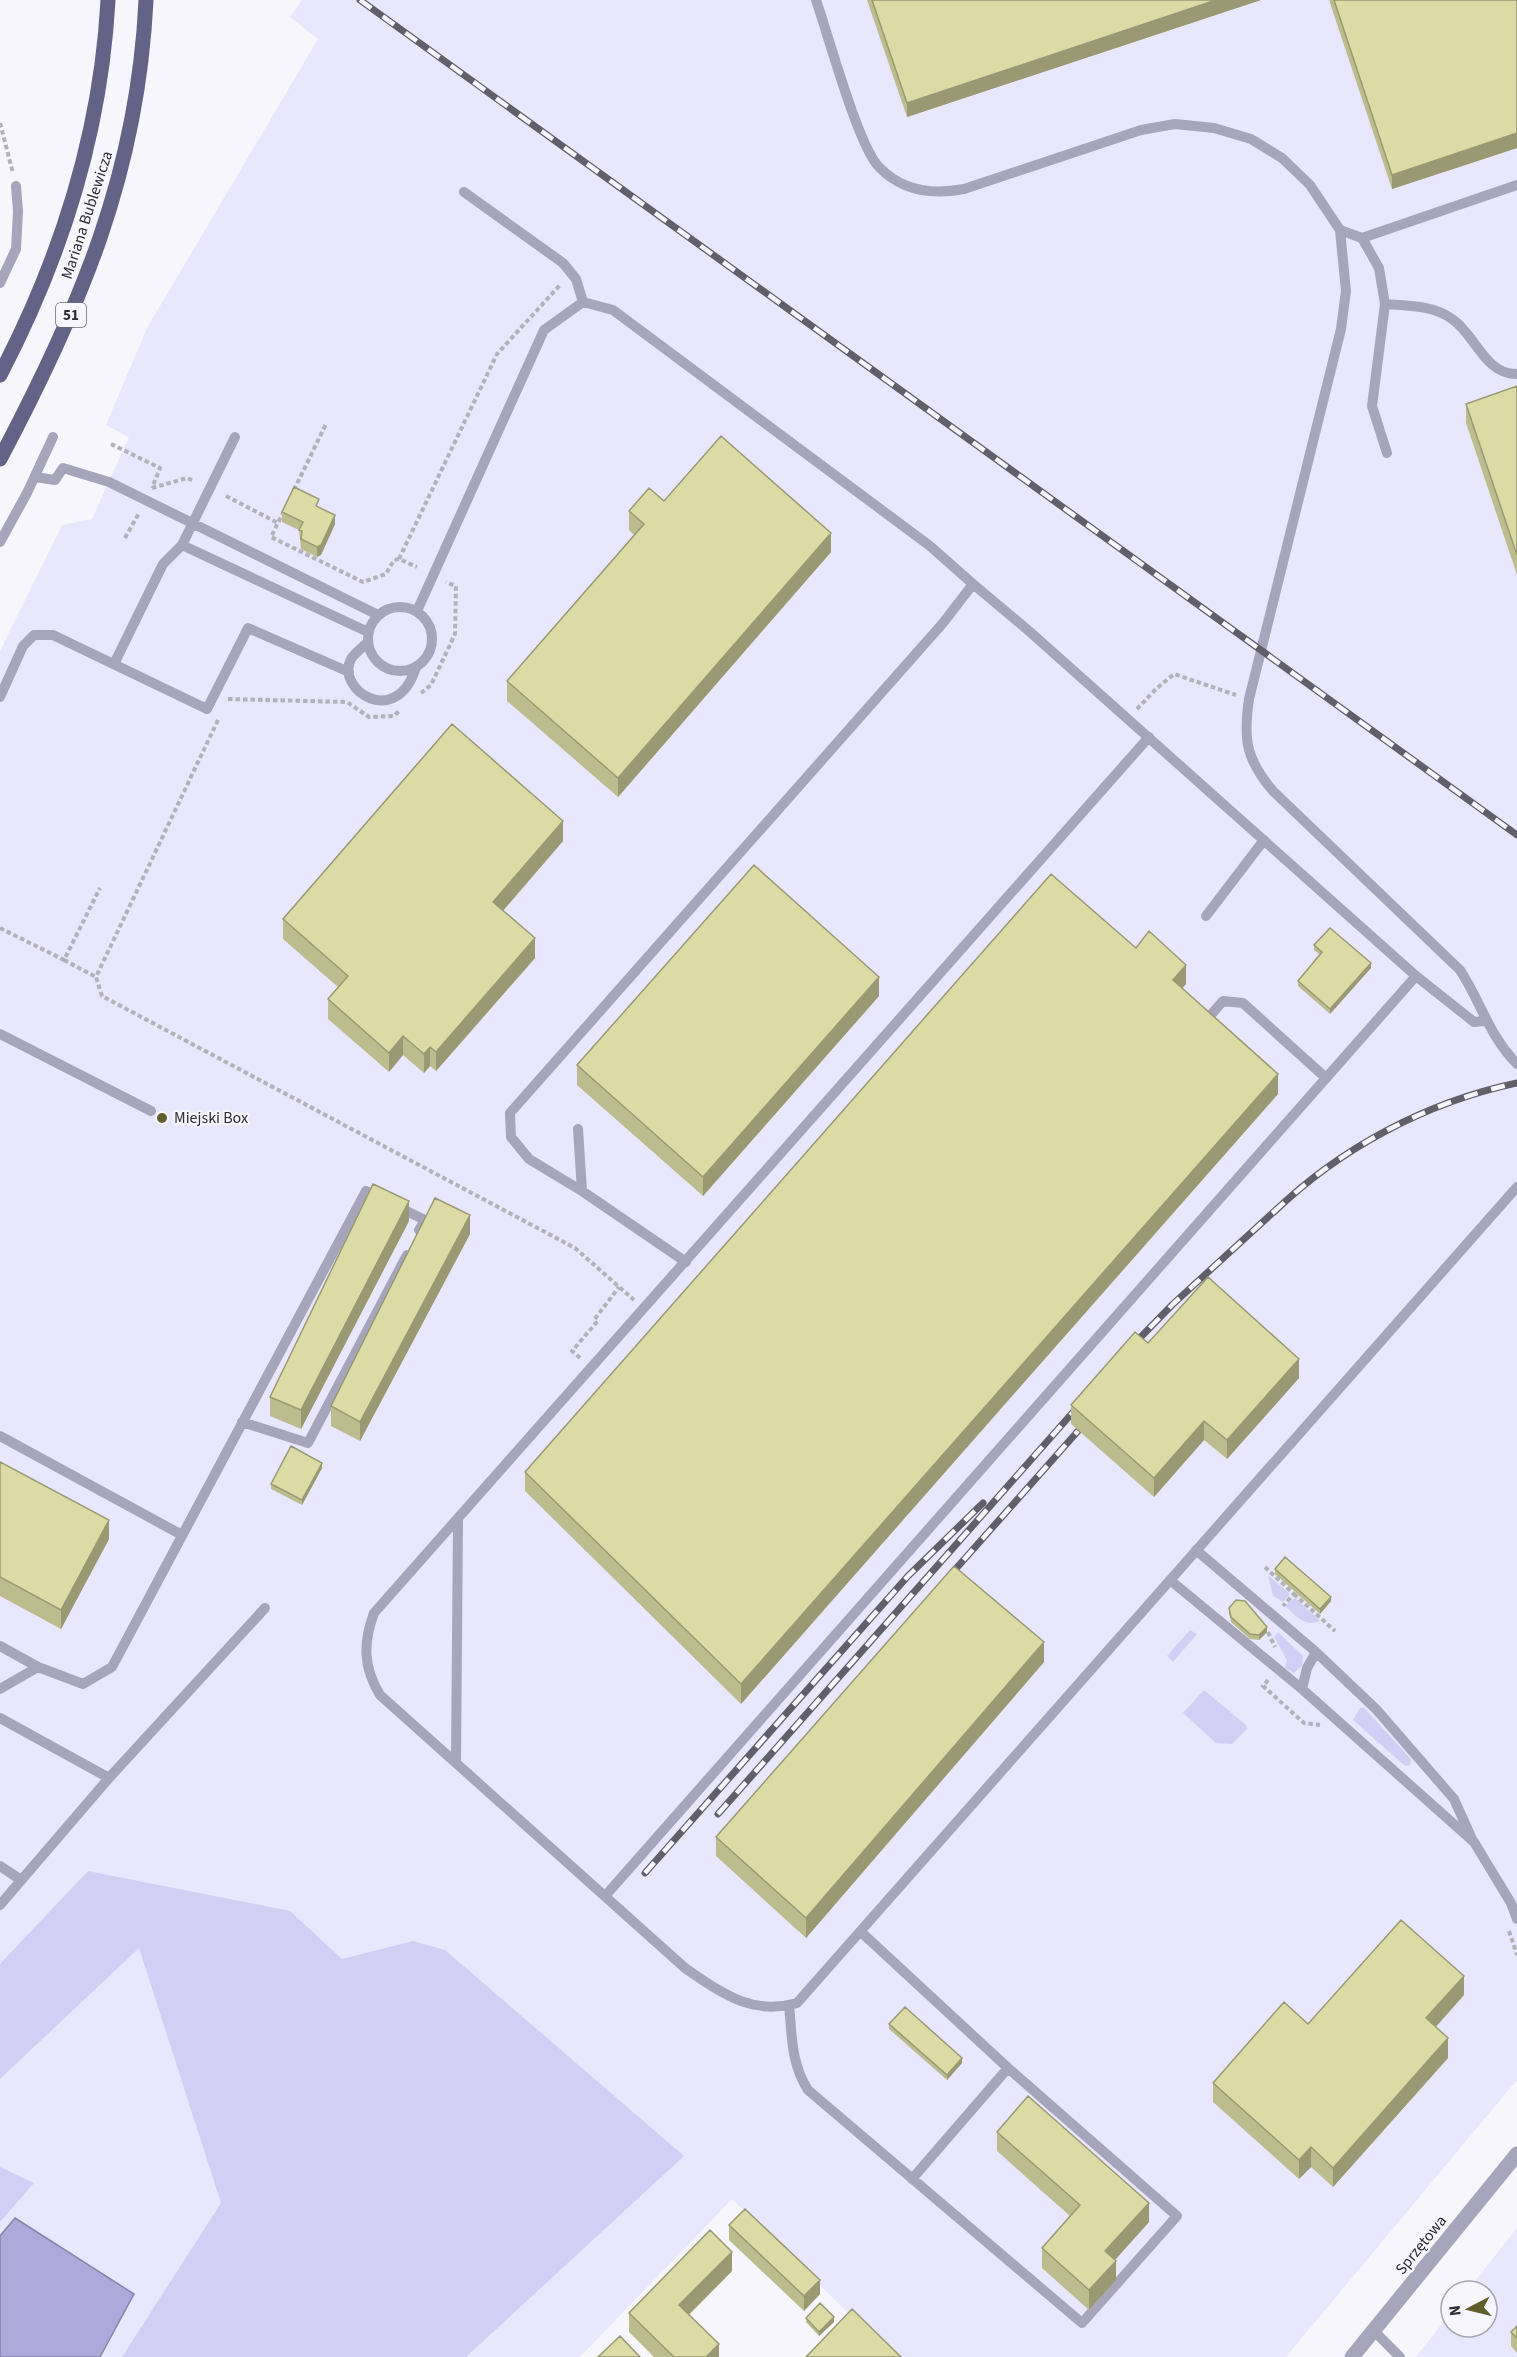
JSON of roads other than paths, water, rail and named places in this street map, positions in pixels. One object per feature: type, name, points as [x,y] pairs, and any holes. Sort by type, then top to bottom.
[{"type":"main road","name":"Mariana Bublewicza","points":[[0,375],[46,277],[80,177],[98,93],[108,0]]},
{"type":"main road","name":"Mariana Bublewicza","points":[[0,459],[67,325],[103,232],[131,131],[141,65],[146,0]]},
{"type":"street","name":"Sprzętowa","points":[[1352,2357],[1517,2154]]},
{"type":"lane","points":[[816,0],[864,140],[878,167],[898,181],[919,191],[941,193],[964,189],[1141,130],[1175,124],[1214,128],[1251,139],[1282,158],[1310,185],[1340,231],[1346,291],[1341,329],[1249,699],[1245,726],[1248,752],[1258,773],[1273,791],[1460,970],[1476,995],[1485,1021],[1497,1042],[1517,1064]]},
{"type":"lane","points":[[1340,231],[1362,238],[1517,185]]},
{"type":"lane","points":[[0,283],[16,249],[18,211],[16,186]]},
{"type":"lane","points":[[464,192],[563,263],[576,279],[583,302]]},
{"type":"lane","points":[[1362,238],[1379,268],[1385,304],[1372,406],[1387,453]]},
{"type":"lane","points":[[583,302],[613,310],[930,546],[1149,737],[1416,976],[1474,1022],[1485,1021]]},
{"type":"lane","points":[[417,611],[544,330],[583,302]]},
{"type":"lane","points":[[1385,304],[1432,308],[1454,320],[1488,361],[1510,374],[1517,374]]},
{"type":"lane","points":[[0,542],[35,477],[52,437]]},
{"type":"lane","points":[[114,664],[163,564],[182,545],[235,437]]},
{"type":"lane","points":[[35,477],[55,480],[63,468],[91,475],[194,522],[378,615]]},
{"type":"lane","points":[[182,545],[368,637]]},
{"type":"lane","points":[[686,1263],[582,1191],[529,1159],[511,1137],[510,1113],[935,632],[973,584]]},
{"type":"lane","points":[[397,607],[417,611],[425,619],[432,639],[430,650],[416,667],[408,688],[389,700],[367,698],[358,691],[350,672],[350,661],[368,637],[378,615],[397,607]]},
{"type":"lane","points":[[0,697],[23,646],[34,635],[53,635],[207,709],[248,628],[350,672]]},
{"type":"lane","points":[[368,637],[370,652],[384,667],[406,671],[416,667]]},
{"type":"lane","points":[[1149,737],[374,1613],[367,1633],[365,1653],[369,1677],[381,1695],[685,1968],[724,1994],[755,2006],[776,2009],[797,2003],[1517,1187]]},
{"type":"lane","points":[[1206,916],[1264,840]]},
{"type":"lane","points":[[606,1895],[1416,976]]},
{"type":"lane","points":[[1202,1025],[1223,1001],[1242,1003],[1326,1077]]},
{"type":"lane","points":[[0,1035],[151,1111]]},
{"type":"lane","points":[[578,1129],[582,1191]]},
{"type":"lane","points":[[0,1646],[38,1667],[83,1684],[112,1667],[242,1422],[366,1191],[425,1220],[309,1443],[242,1422]]},
{"type":"lane","points":[[0,1436],[182,1535]]},
{"type":"lane","points":[[456,1763],[458,1519]]},
{"type":"lane","points":[[1196,1550],[1316,1652],[1376,1709],[1454,1799],[1474,1842],[1511,1903],[1517,1919]]},
{"type":"lane","points":[[1170,1580],[1302,1689],[1474,1842]]},
{"type":"lane","points":[[0,1905],[109,1778],[265,1608]]},
{"type":"lane","points":[[1302,1689],[1307,1668],[1316,1652]]},
{"type":"lane","points":[[0,1689],[38,1667]]},
{"type":"lane","points":[[0,1718],[109,1778]]},
{"type":"lane","points":[[0,1866],[21,1880]]},
{"type":"lane","points":[[789,2005],[795,2062],[799,2076],[808,2090],[1082,2323],[1176,2216],[1008,2068],[861,1932]]},
{"type":"lane","points":[[912,2179],[1008,2068]]},
{"type":"lane","points":[[1374,2331],[1400,2357]]},
{"type":"railway","points":[[360,0],[1517,835]]},
{"type":"railway","points":[[1274,1212],[1327,1168],[1386,1131],[1450,1102],[1517,1083]]},
{"type":"railway","points":[[1130,1348],[1173,1304],[1278,1208]]},
{"type":"railway","points":[[718,1814],[1082,1402]]},
{"type":"railway","points":[[945,1581],[1078,1431]]},
{"type":"railway","points":[[645,1873],[908,1576],[983,1503]]},
{"type":"place","name":"Miejski Box","points":[[162,1118]]}]
